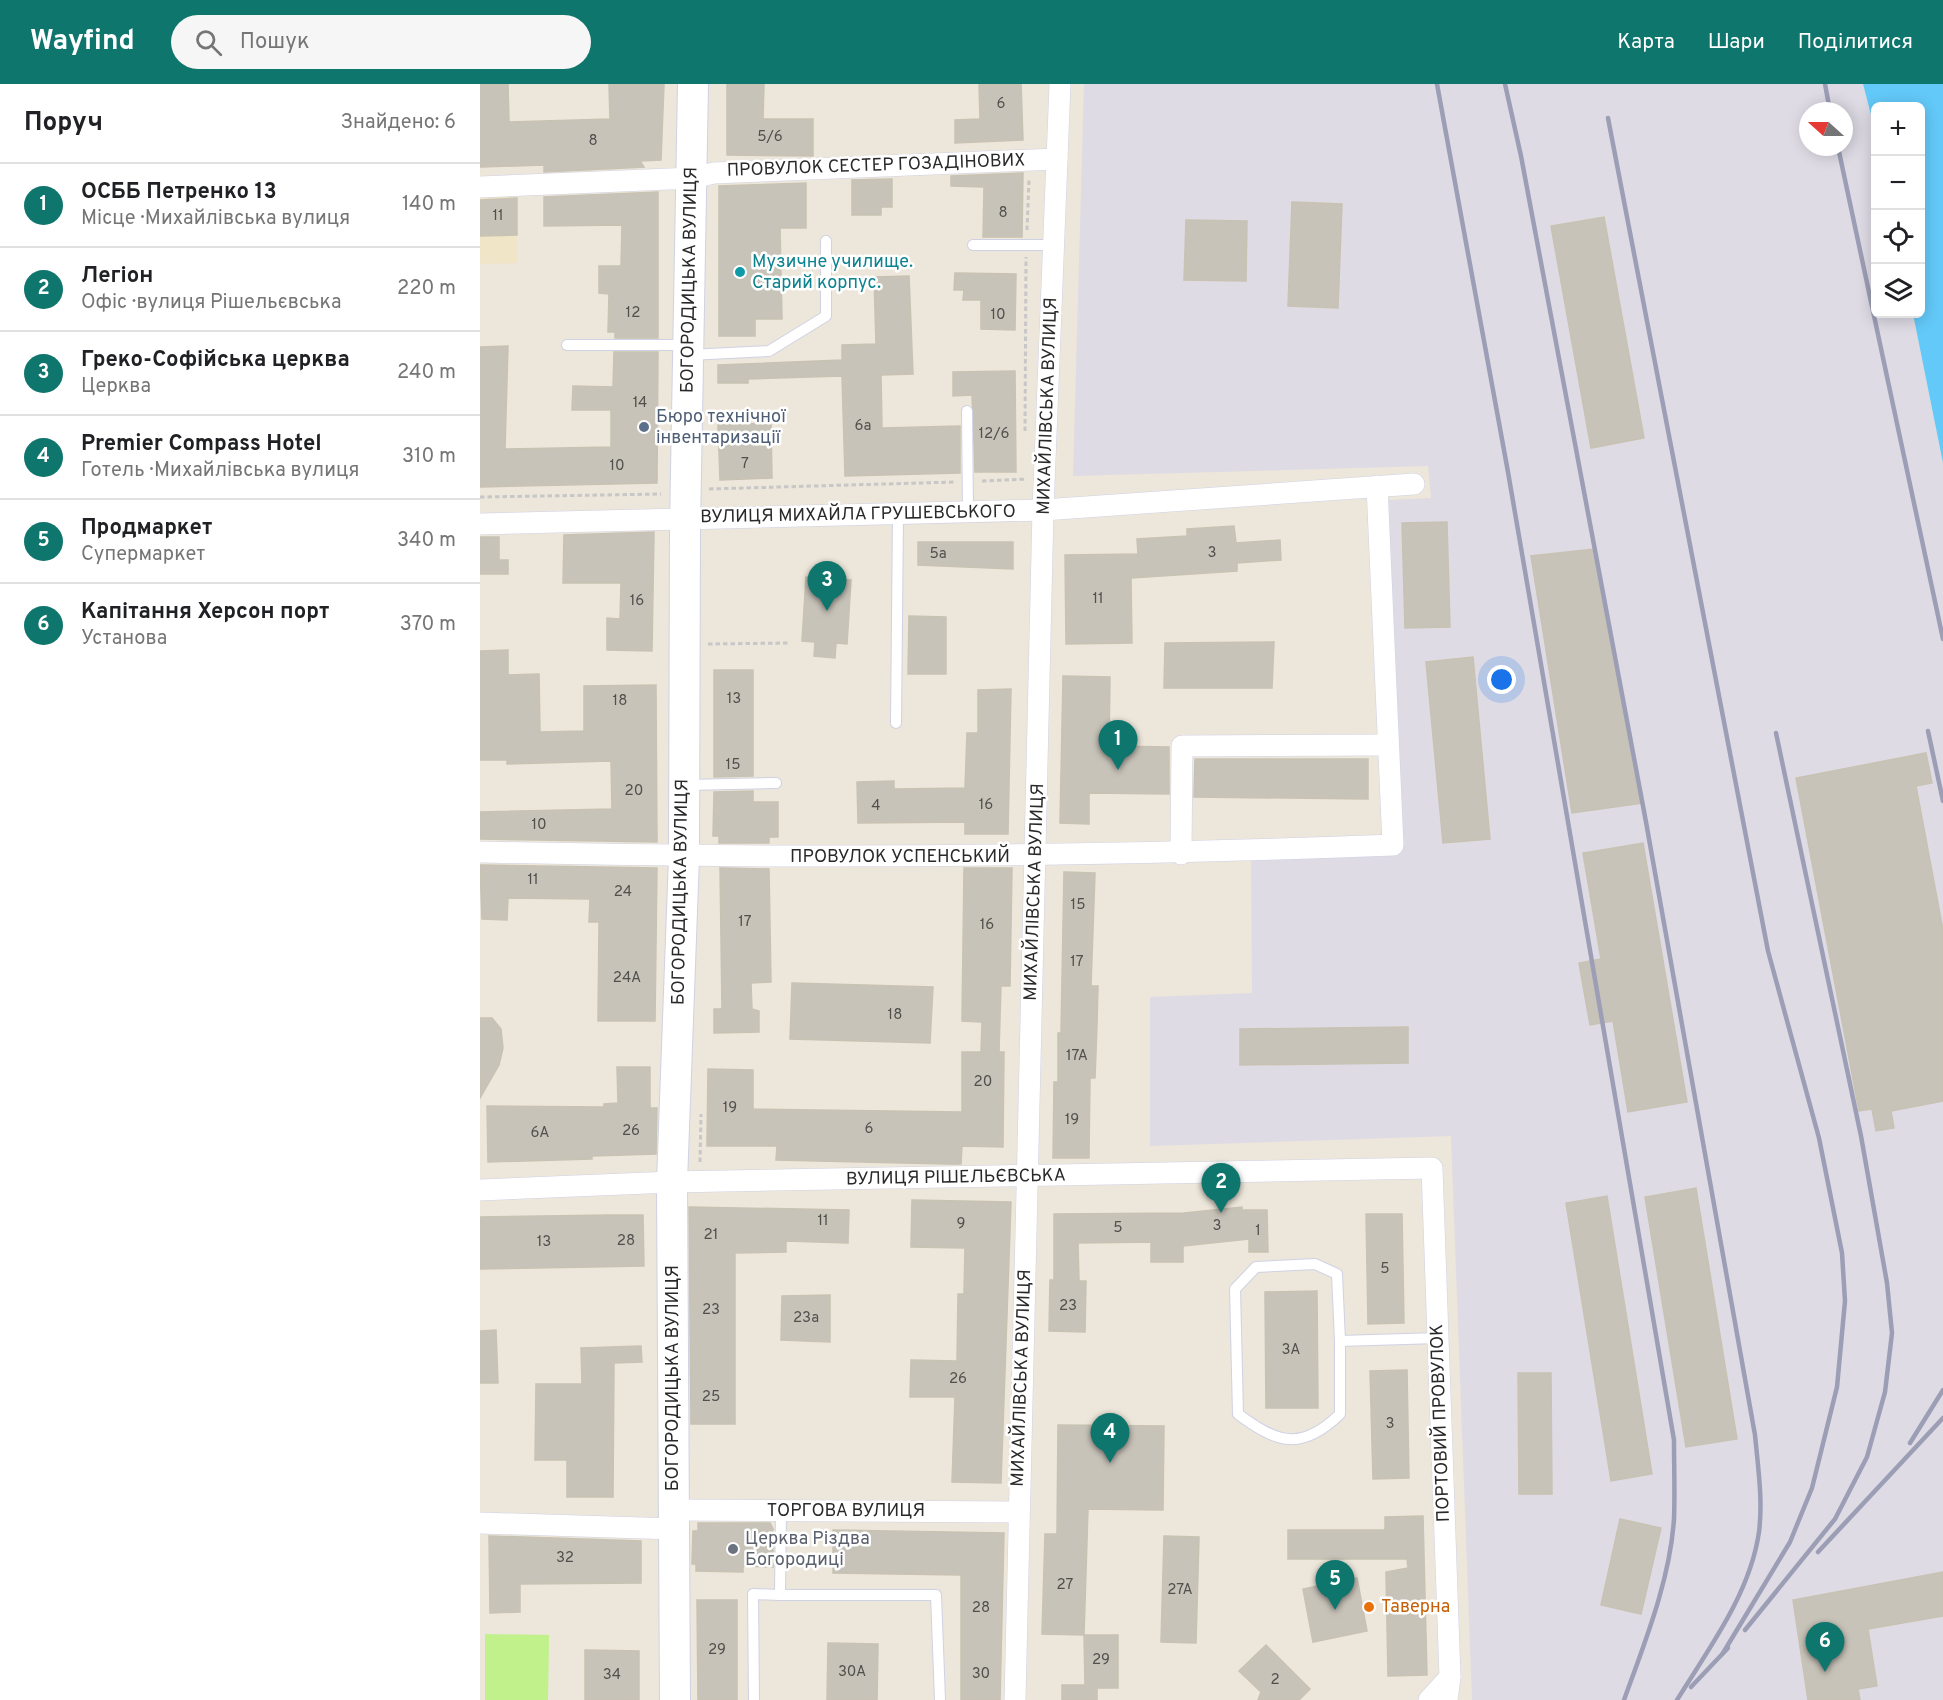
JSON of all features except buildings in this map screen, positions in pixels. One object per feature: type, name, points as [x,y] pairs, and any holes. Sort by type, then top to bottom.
[{"type":"street","name":"БОГОРОДИЦЬКА ВУЛИЦЯ","points":[[675,1700],[672,1182],[684,857],[686,506],[693,84]]},
{"type":"street","name":"МИХАЙЛІВСЬКА ВУЛИЦЯ","points":[[1015,1700],[1026,1177],[1037,856],[1043,510],[1034,479],[1054,245],[1060,84]]},
{"type":"street","name":"ПРОВУЛОК СЕСТЕР ГОЗАДІНОВИХ","points":[[480,187],[693,178],[714,172],[1057,159]]},
{"type":"street","name":"ВУЛИЦЯ МИХАЙЛА ГРУШЕВСЬКОГО","points":[[480,524],[686,506],[898,514],[1043,510],[1414,484]]},
{"type":"street","points":[[1180,854],[1182,746],[1388,744],[1377,486]]},
{"type":"street","name":"ПРОВУЛОК УСПЕНСЬКИЙ","points":[[480,852],[684,857],[1037,856],[1180,854],[1393,845],[1388,744]]},
{"type":"street","name":"ВУЛИЦЯ РІШЕЛЬЄВСЬКА","points":[[480,1190],[672,1182],[1432,1168]]},
{"type":"street","name":"ПОРТОВИЙ ПРОВУЛОК","points":[[1432,1168],[1450,1677],[1447,1700]]},
{"type":"street","name":"ТОРГОВА ВУЛИЦЯ","points":[[480,1523],[674,1519],[781,1510],[1018,1512]]},
{"type":"street","points":[[1429,1700],[1450,1677]]},
{"type":"lane","points":[[567,345],[769,351],[826,316],[826,241]]},
{"type":"lane","points":[[973,245],[1054,245]]},
{"type":"lane","points":[[967,411],[968,512]]},
{"type":"lane","points":[[896,723],[898,514]]},
{"type":"lane","points":[[684,785],[776,783]]},
{"type":"lane","points":[[1315,1264],[1337,1274],[1340,1341],[1340,1414],[1323,1431],[1296,1440],[1265,1434],[1239,1414],[1235,1289],[1256,1267],[1315,1264]]},
{"type":"lane","points":[[1340,1341],[1438,1338]]},
{"type":"lane","points":[[780,1595],[781,1510]]},
{"type":"lane","points":[[754,1700],[753,1594],[936,1595],[940,1700]]},
{"type":"path","points":[[1024,432],[1029,160]]},
{"type":"path","points":[[1024,468],[1034,479]]},
{"type":"path","points":[[480,497],[686,506],[712,489],[1034,479]]},
{"type":"path","points":[[706,644],[790,643]]},
{"type":"shaded area","points":[[1084,84],[1863,84],[1871,112],[1871,318],[1914,318],[1943,463],[1943,1700],[1472,1700],[1451,1136],[1150,1146],[1150,997],[1252,993],[1251,856],[1398,853],[1389,500],[1431,498],[1428,466],[1073,476]]},
{"type":"shaded area","points":[[480,196],[516,196],[517,263],[480,264]]},
{"type":"green space","points":[[485,1634],[549,1635],[548,1700],[485,1700]]},
{"type":"water","points":[[1863,84],[1943,84],[1943,463],[1914,318],[1925,318],[1925,102],[1871,102],[1871,115]]},
{"type":"railway","points":[[1437,84],[1508,472],[1674,1440],[1672,1542],[1662,1588],[1624,1700]]},
{"type":"railway","points":[[1505,84],[1521,156],[1646,822],[1755,1435],[1760,1508],[1759,1532],[1754,1555],[1738,1599],[1727,1620],[1677,1700]]},
{"type":"railway","points":[[1825,84],[1828,102]]},
{"type":"railway","points":[[1608,118],[1768,951],[1819,1138],[1842,1253],[1845,1301],[1837,1387],[1812,1488],[1790,1542],[1723,1653]]},
{"type":"railway","points":[[1840,156],[1943,639]]},
{"type":"railway","points":[[1928,731],[1943,801]]},
{"type":"railway","points":[[1745,1630],[1835,1519],[1867,1457],[1885,1392],[1892,1333],[1887,1283],[1861,1136],[1776,733]]},
{"type":"railway","points":[[1910,1443],[1943,1390]]},
{"type":"railway","points":[[1818,1552],[1943,1418]]},
{"type":"railway","points":[[1691,1687],[1728,1648]]},
{"type":"place","name":"Музичне училище. Старий корпус.","points":[[740,272]]},
{"type":"place","name":"Бюро технічної інвентаризації","points":[[644,427]]},
{"type":"place","name":"Греко-Софійська церква","points":[[827,611]]},
{"type":"place","name":"ОСББ Петренко 13","points":[[1118,770]]},
{"type":"place","name":"Легіон","points":[[1221,1213]]},
{"type":"place","name":"Premier Compass Hotel","points":[[1110,1463]]},
{"type":"place","name":"Церква Різдва Богородиці","points":[[733,1549]]},
{"type":"place","name":"Таверна","points":[[1369,1607]]},
{"type":"place","name":"Продмаркет","points":[[1335,1610]]},
{"type":"place","name":"Капітання Херсон порт","points":[[1825,1672]]}]
